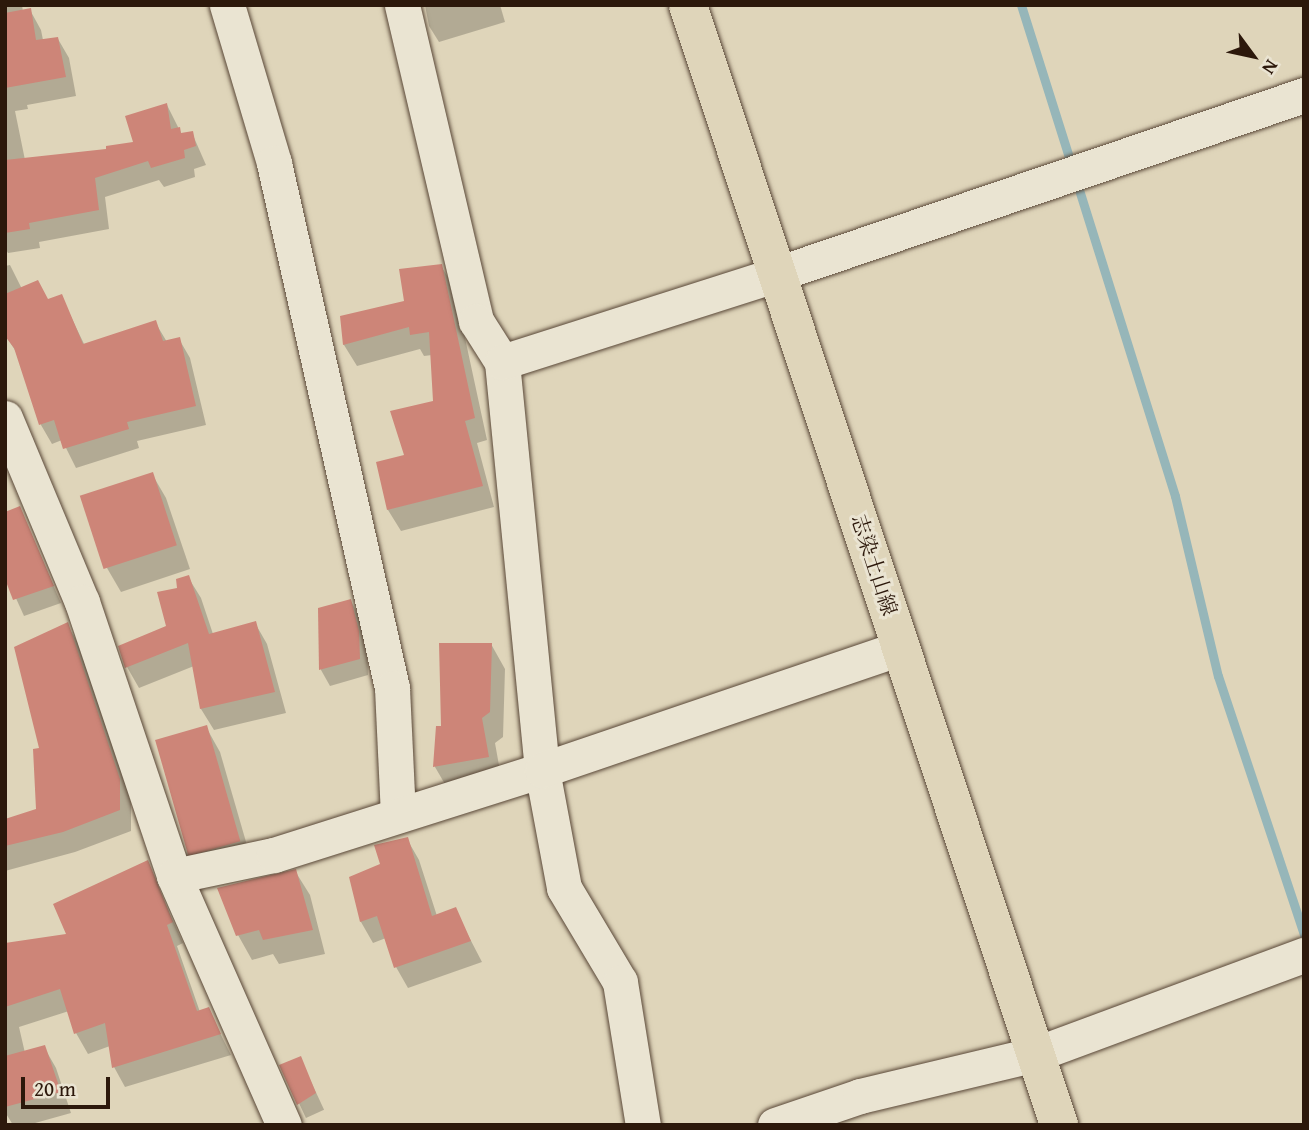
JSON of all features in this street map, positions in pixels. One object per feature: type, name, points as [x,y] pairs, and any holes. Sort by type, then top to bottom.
[{"type":"main road","name":"志染土山線","points":[[688,5],[1059,1125]]},
{"type":"street","points":[[227,5],[274,163],[392,688],[398,815]]},
{"type":"street","points":[[402,5],[476,321],[502,362],[541,770],[564,888],[620,982],[643,1125]]},
{"type":"street","points":[[502,362],[777,274],[1304,95]]},
{"type":"street","points":[[5,418],[82,602],[174,876],[284,1125]]},
{"type":"street","points":[[174,876],[274,855],[541,770],[901,648]]},
{"type":"street","points":[[775,1125],[860,1096],[1036,1054],[1304,955]]},
{"type":"building","points":[[31,8],[36,40],[58,37],[66,77],[5,88],[5,13]]},
{"type":"building","points":[[167,103],[171,129],[180,127],[181,133],[193,131],[196,146],[184,150],[185,158],[151,168],[148,161],[95,178],[99,210],[29,223],[30,229],[5,233],[5,160],[106,149],[106,146],[133,142],[125,116]]},
{"type":"building","points":[[442,264],[475,418],[465,421],[483,486],[387,510],[376,462],[404,455],[390,411],[433,401],[429,332],[410,335],[409,327],[343,345],[340,316],[404,301],[399,269]]},
{"type":"building","points":[[38,280],[48,299],[62,294],[83,344],[156,320],[163,341],[180,337],[196,406],[127,422],[129,429],[63,449],[54,420],[39,425],[14,348],[5,336],[5,294]]},
{"type":"building","points":[[153,472],[177,545],[104,569],[80,496]]},
{"type":"building","points":[[20,506],[54,586],[13,600],[5,579],[5,512]]},
{"type":"building","points":[[189,575],[209,634],[256,621],[275,692],[200,709],[188,643],[125,668],[118,646],[166,626],[157,592],[177,588],[176,579]]},
{"type":"building","points":[[351,599],[359,631],[360,659],[319,670],[318,608]]},
{"type":"building","points":[[68,622],[120,779],[120,810],[63,832],[5,846],[5,819],[36,809],[33,749],[39,748],[14,647]]},
{"type":"building","points":[[439,643],[492,643],[490,712],[482,718],[489,757],[433,767],[436,726],[441,726]]},
{"type":"building","points":[[207,725],[240,841],[188,856],[155,740]]},
{"type":"building","points":[[408,837],[432,916],[456,907],[471,941],[394,968],[377,916],[360,922],[349,877],[380,864],[374,845]]},
{"type":"building","points":[[148,860],[173,922],[167,925],[197,1011],[209,1007],[221,1034],[112,1068],[105,1023],[74,1034],[60,989],[5,1007],[5,943],[66,934],[53,904]]},
{"type":"building","points":[[296,869],[313,930],[263,940],[259,930],[236,936],[217,888]]},
{"type":"building","points":[[45,1045],[61,1092],[5,1107],[5,1056]]},
{"type":"building","points":[[301,1056],[316,1093],[297,1105],[279,1065]]},
{"type":"waterway","points":[[1021,5],[1072,167]]},
{"type":"waterway","points":[[1076,180],[1175,496],[1218,676],[1304,935]]}]
